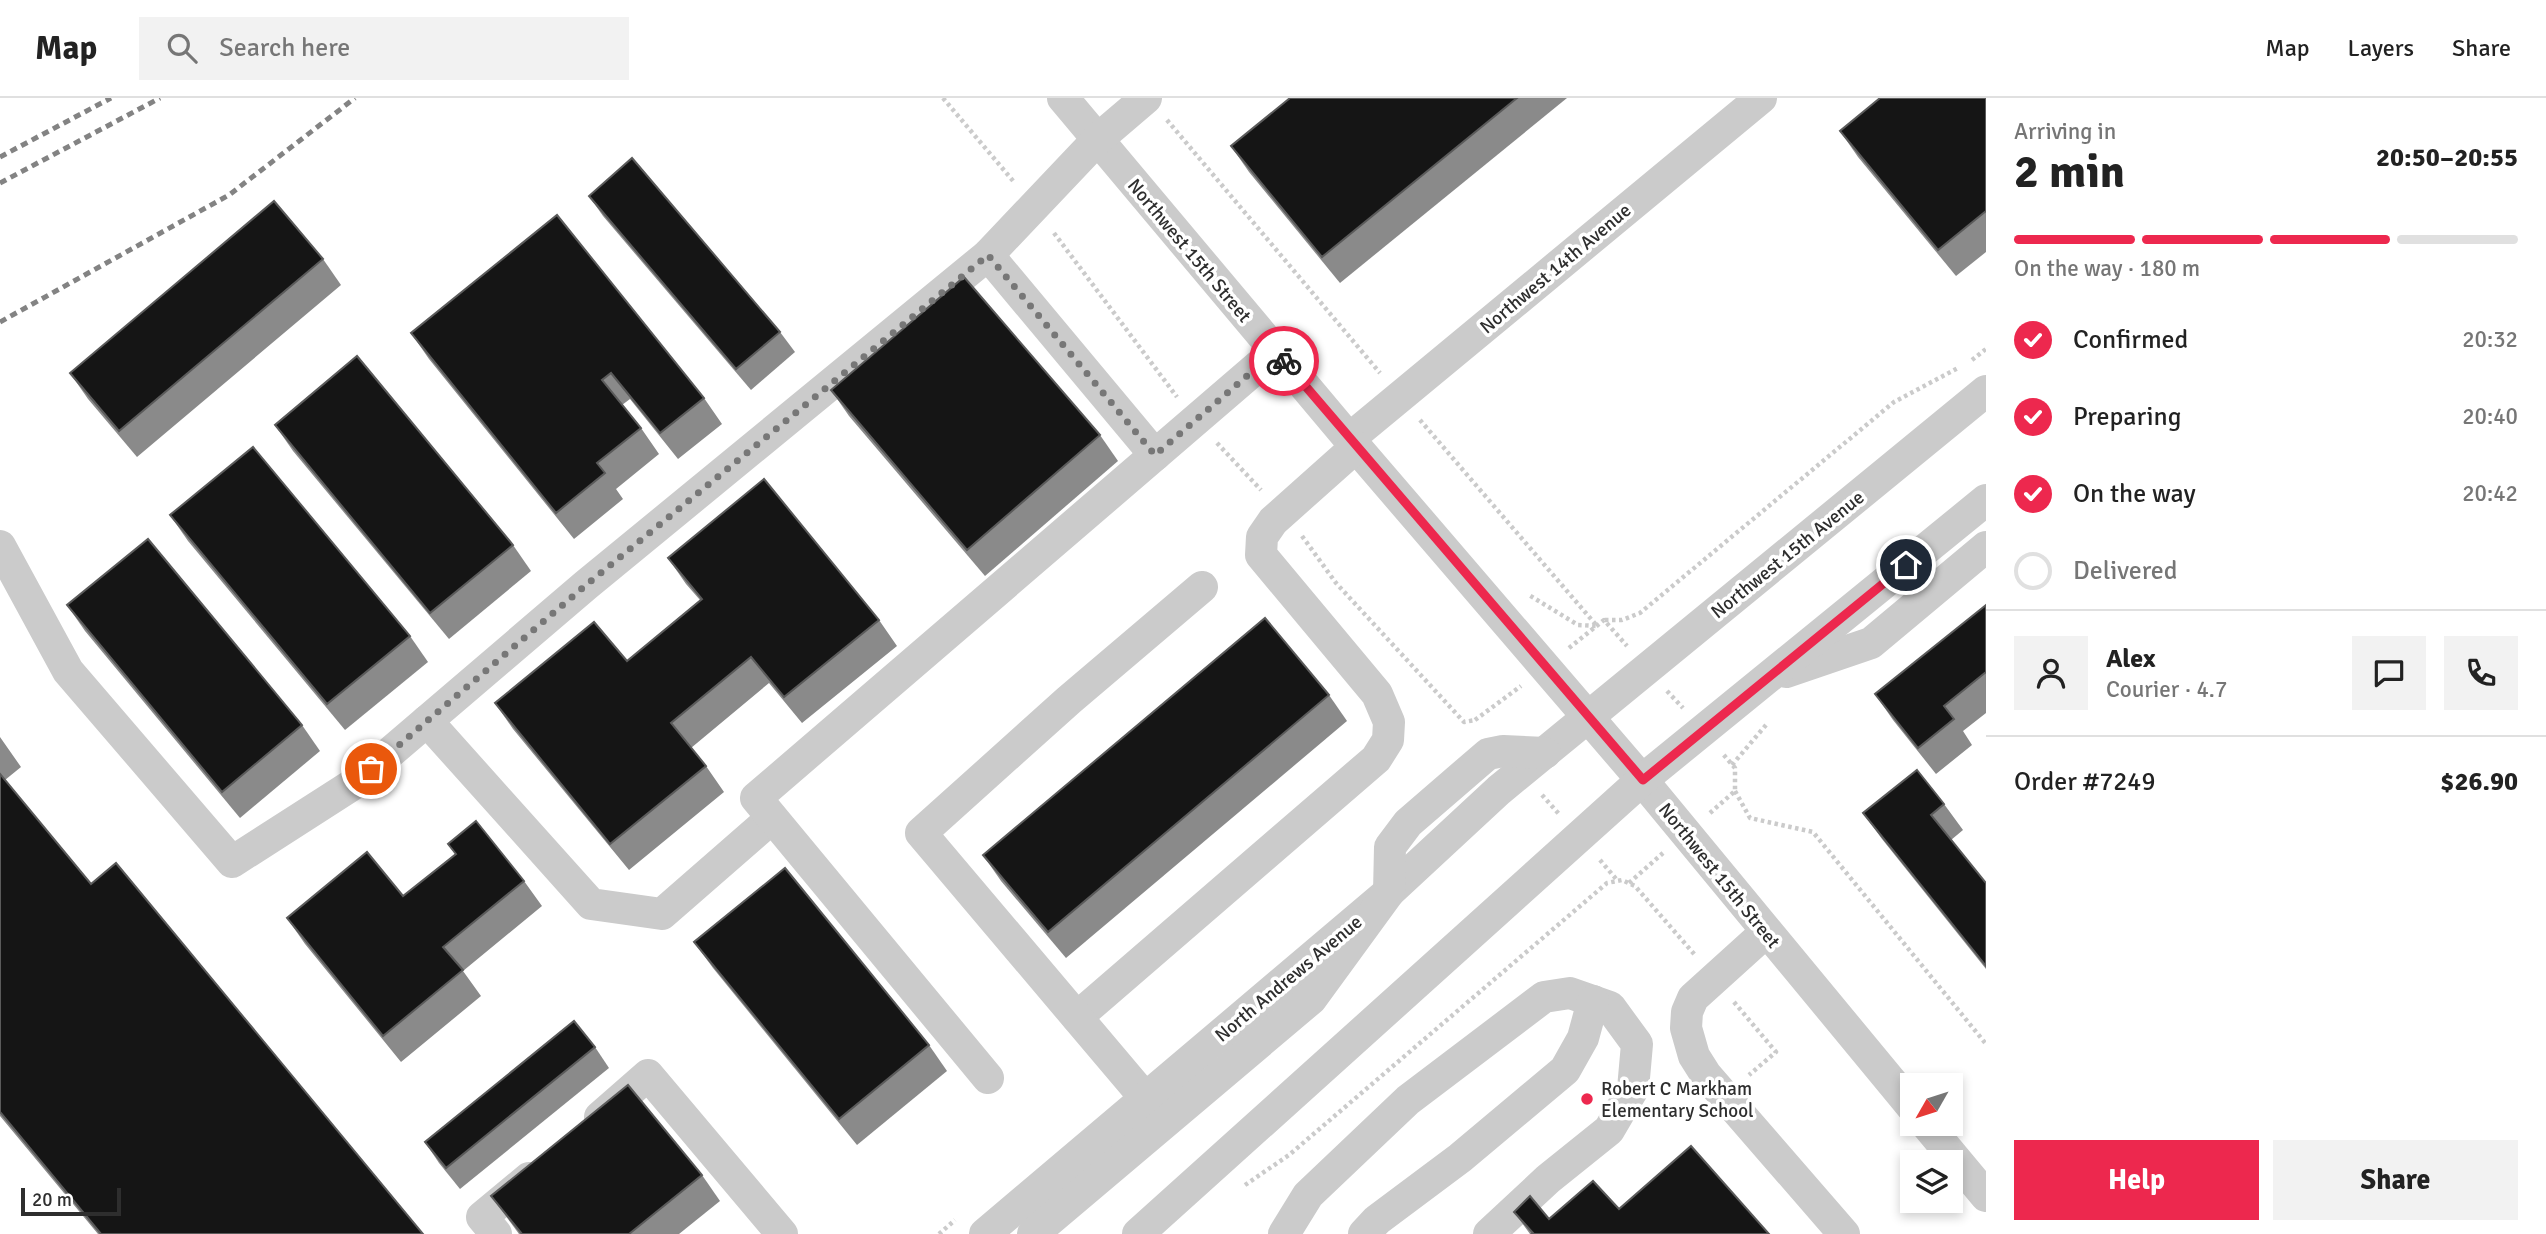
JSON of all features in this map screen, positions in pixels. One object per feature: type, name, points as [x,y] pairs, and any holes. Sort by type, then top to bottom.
[{"type":"street","name":"Northwest 15th Street","points":[[1063,98],[1353,443],[1643,780],[1900,1092]]},
{"type":"street","points":[[0,546],[68,671],[232,862],[352,785],[586,585],[988,255],[1098,139],[1146,98]]},
{"type":"street","name":"Northwest 14th Avenue","points":[[1077,1017],[1357,776],[1384,749],[1389,722],[1377,694],[1261,555],[1262,537],[1273,521],[1353,443],[1760,98]]},
{"type":"street","points":[[988,255],[1155,455]]},
{"type":"street","points":[[988,1078],[756,798],[1276,351]]},
{"type":"street","name":"Northwest 15th Avenue","points":[[1588,717],[1986,391]]},
{"type":"street","points":[[1138,1234],[1643,780],[1986,500]]},
{"type":"street","points":[[1765,680],[1871,643],[1986,547]]},
{"type":"street","points":[[1146,1099],[921,833],[1069,700],[1202,587]]},
{"type":"street","name":"North Andrews Avenue","points":[[974,1224],[1146,1099],[1389,892],[1499,790],[1588,717]]},
{"type":"street","points":[[427,721],[591,904],[662,914],[772,818]]},
{"type":"street","points":[[1032,1234],[1311,999],[1389,892]]},
{"type":"street","points":[[1766,932],[1693,998],[1687,1012],[1689,1041],[1706,1075],[1844,1234]]},
{"type":"street","points":[[1284,1234],[1308,1195],[1408,1100],[1505,1024],[1544,997],[1570,993],[1610,1007],[1637,1044],[1633,1089],[1609,1130],[1548,1179],[1489,1234]]},
{"type":"street","points":[[1364,1234],[1377,1220],[1460,1157],[1565,1070],[1583,1038],[1593,1001]]},
{"type":"street","points":[[496,1234],[482,1217],[648,1075],[782,1234]]},
{"type":"street","points":[[1936,1136],[1986,1196]]},
{"type":"path","points":[[1604,620],[1622,620],[1640,613],[1894,402],[1968,363],[1986,349]]},
{"type":"path","points":[[1735,791],[1751,818],[1813,832],[1986,1044]]},
{"type":"path","points":[[939,1234],[974,1224]]},
{"type":"building","points":[[1290,98],[1517,98],[1322,257],[1231,146]]},
{"type":"building","points":[[1880,98],[1986,98],[1986,211],[1938,250],[1840,131]]},
{"type":"building","points":[[632,158],[780,332],[736,369],[589,196]]},
{"type":"building","points":[[274,201],[323,259],[119,431],[70,373]]},
{"type":"building","points":[[557,215],[704,398],[660,433],[611,373],[602,380],[641,428],[597,463],[605,473],[556,513],[411,333]]},
{"type":"building","points":[[964,277],[1100,435],[967,550],[831,390]]},
{"type":"building","points":[[357,356],[513,545],[430,613],[275,425]]},
{"type":"building","points":[[253,447],[410,636],[327,704],[170,515]]},
{"type":"building","points":[[764,479],[879,620],[784,697],[751,657],[671,723],[706,766],[610,844],[495,703],[594,622],[627,661],[702,599],[668,558]]},
{"type":"building","points":[[148,539],[302,725],[222,792],[67,605]]},
{"type":"building","points":[[1986,605],[1986,672],[1944,706],[1954,719],[1918,748],[1875,694]]},
{"type":"building","points":[[1265,618],[1329,695],[1048,932],[983,855]]},
{"type":"building","points":[[1917,770],[1944,804],[1931,815],[1986,883],[1986,966],[1863,813]]},
{"type":"building","points":[[0,774],[91,884],[116,863],[423,1234],[101,1234],[0,1112]]},
{"type":"building","points":[[476,821],[524,881],[443,947],[463,970],[383,1036],[287,918],[367,852],[403,896],[456,854],[448,844]]},
{"type":"building","points":[[785,868],[929,1045],[839,1119],[694,942]]},
{"type":"building","points":[[574,1021],[595,1047],[446,1168],[425,1142]]},
{"type":"building","points":[[628,1085],[702,1175],[629,1234],[522,1234],[491,1196]]},
{"type":"building","points":[[1691,1146],[1769,1234],[1531,1234],[1533,1233],[1514,1212],[1530,1196],[1549,1219],[1593,1181],[1619,1209]]},
{"type":"railway","points":[[0,157],[111,98]]},
{"type":"railway","points":[[0,183],[160,98]]},
{"type":"railway","points":[[0,322],[229,195],[355,98]]},
{"type":"way so far","points":[[371,769],[586,585],[988,255],[1155,455],[1276,351],[1284,361]]},
{"type":"place","name":"Robert C Markham Elementary School","points":[[1587,1099]]},
{"type":"route","points":[[1284,361],[1643,780],[1906,565]]}]
